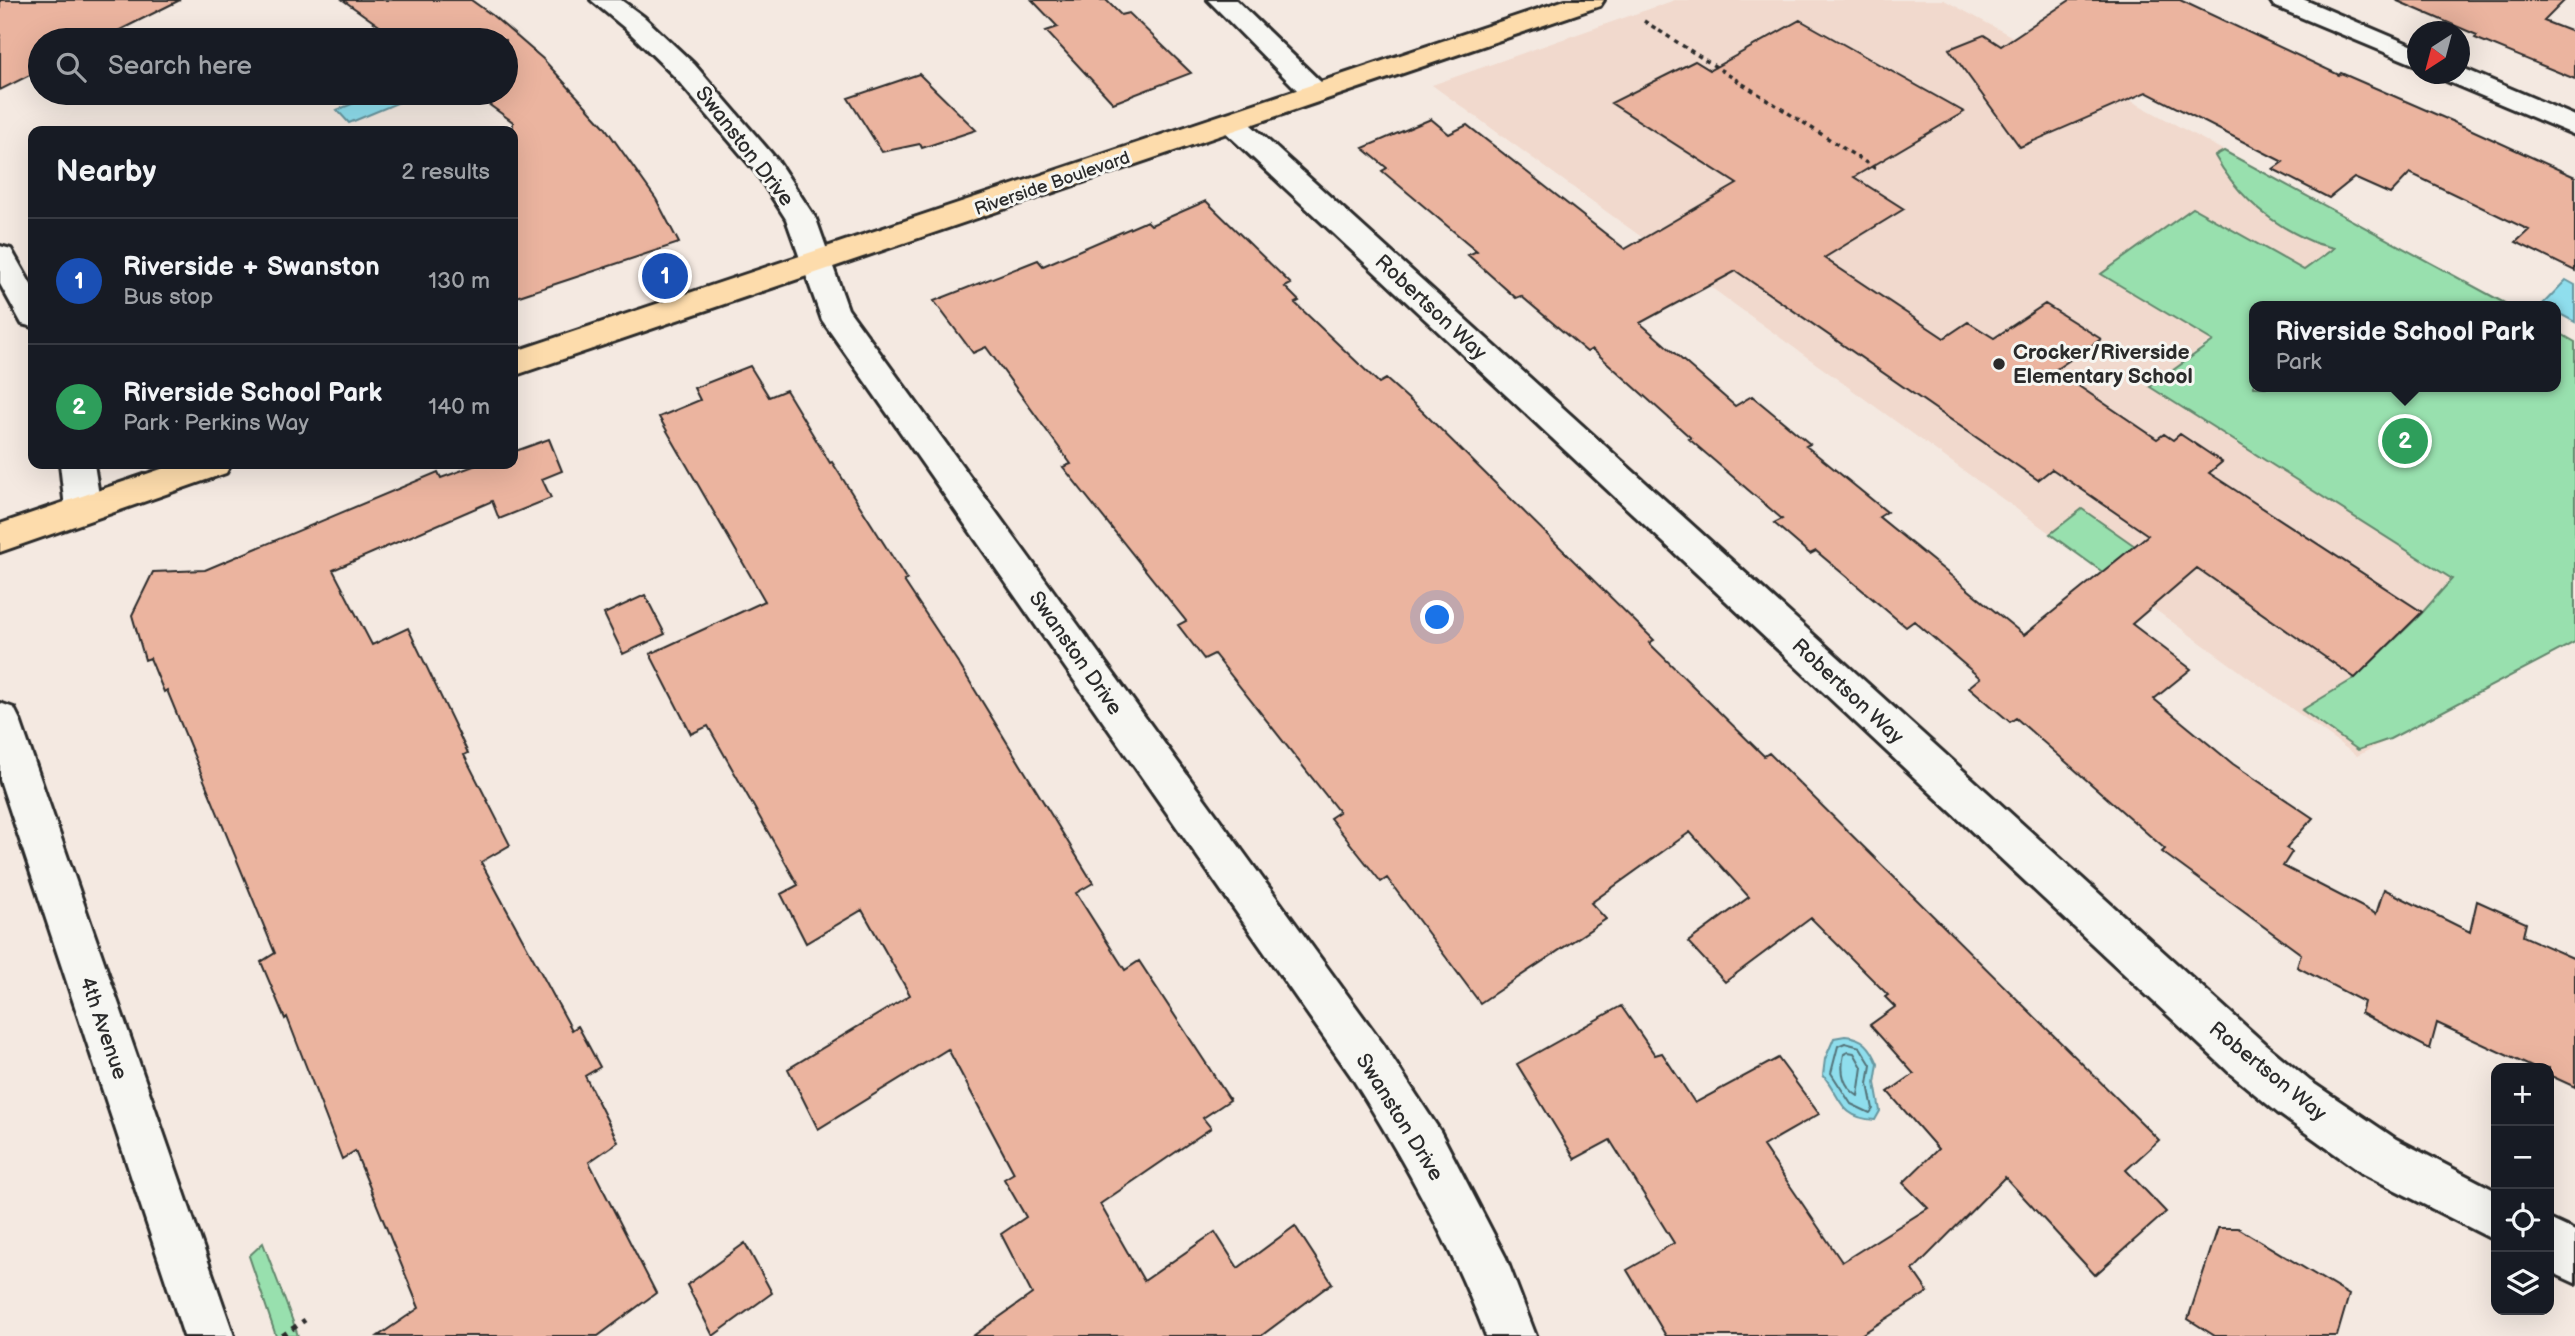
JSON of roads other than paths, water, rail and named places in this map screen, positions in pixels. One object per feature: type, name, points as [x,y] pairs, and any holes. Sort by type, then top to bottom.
[{"type":"main road","name":"Riverside Boulevard","points":[[518,362],[1591,0]]},
{"type":"main road","points":[[0,538],[199,469]]},
{"type":"street","name":"Swanston Drive","points":[[604,0],[635,23],[684,70],[767,166],[797,211],[833,312],[1367,1060],[1416,1137],[1488,1276],[1511,1336]]},
{"type":"street","points":[[1222,0],[1316,93]]},
{"type":"street","points":[[2283,0],[2407,54]]},
{"type":"street","points":[[2470,81],[2575,126]]},
{"type":"street","name":"Robertson Way","points":[[1231,122],[2248,1059],[2294,1097],[2379,1156],[2491,1214]]},
{"type":"street","points":[[0,256],[28,307]]},
{"type":"street","points":[[78,469],[83,508]]},
{"type":"street","name":"4th Avenue","points":[[0,720],[209,1336]]},
{"type":"street","points":[[2554,1247],[2575,1258]]},
{"type":"water","points":[[349,105],[392,105],[349,123],[337,110]]},
{"type":"water","points":[[2566,280],[2575,285],[2575,322],[2561,315],[2561,301],[2546,301]]},
{"type":"water","points":[[1834,1038],[1857,1038],[1866,1044],[1878,1064],[1875,1083],[1880,1111],[1875,1120],[1848,1111],[1823,1075],[1825,1059]]},
{"type":"place","name":"Riverside + Swanston","points":[[665,276]]},
{"type":"place","name":"Crocker/Riverside Elementary School","points":[[1999,364]]},
{"type":"place","name":"Riverside School Park","points":[[2405,441]]}]
